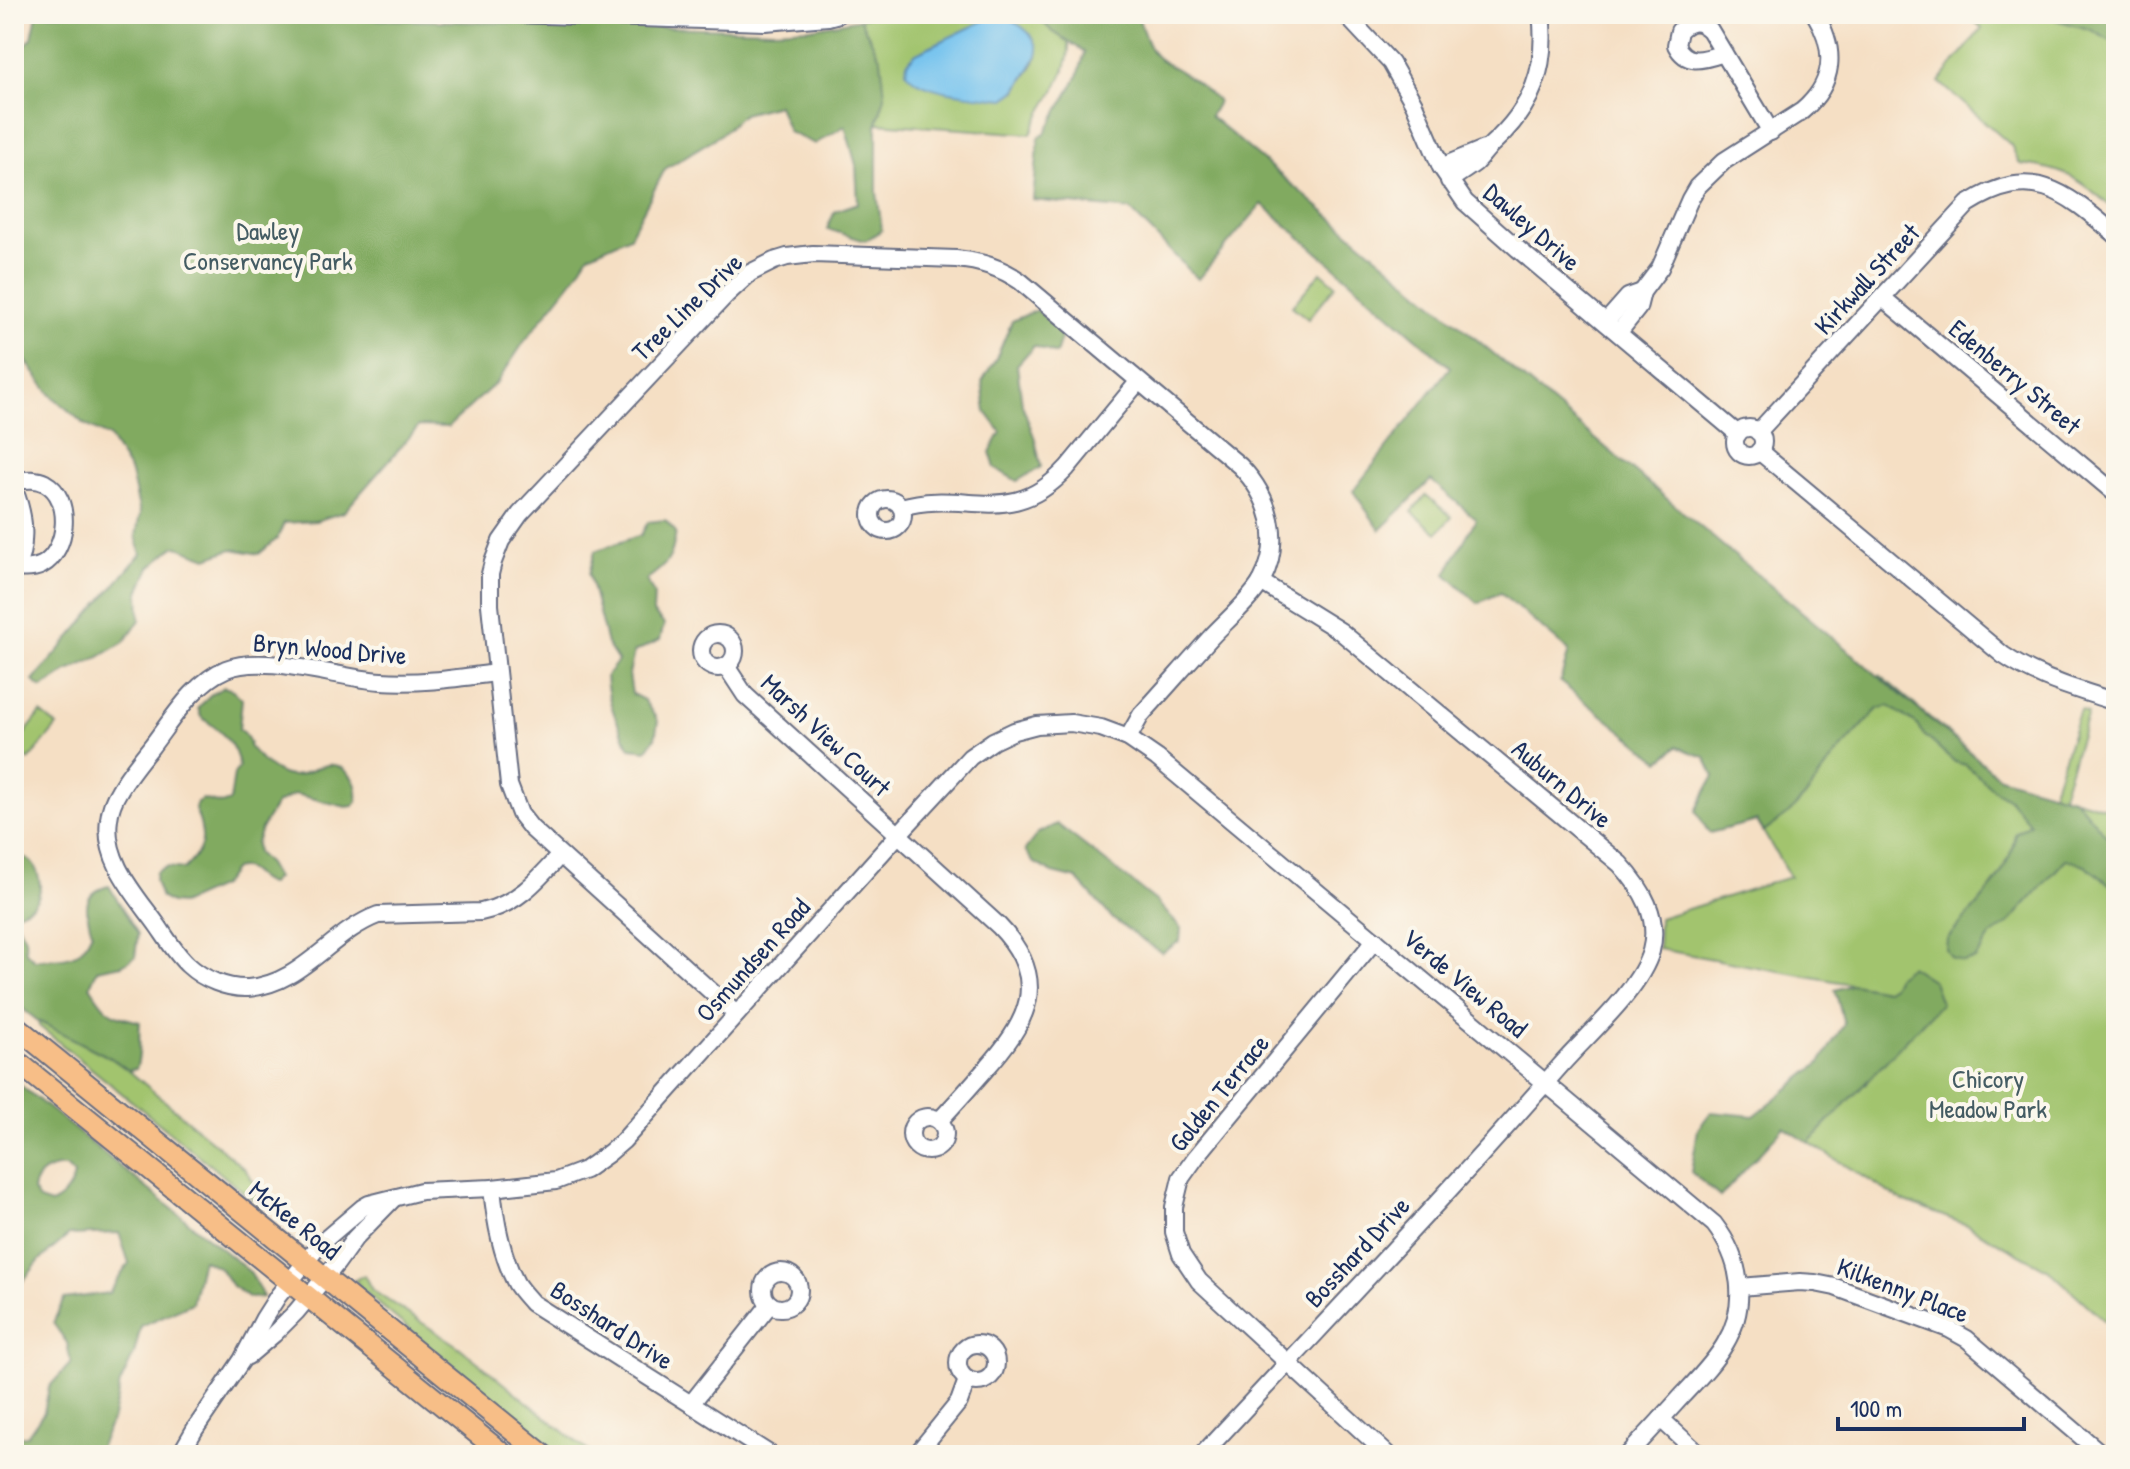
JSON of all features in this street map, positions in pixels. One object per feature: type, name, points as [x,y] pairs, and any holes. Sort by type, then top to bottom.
[{"type":"main road","name":"McKee Road","points":[[14,1025],[543,1455]]},
{"type":"main road","name":"McKee Road","points":[[14,1059],[504,1455]]},
{"type":"street","points":[[514,14],[765,22],[839,14]]},
{"type":"street","name":"Dawley Drive","points":[[1345,14],[1391,63],[1403,82],[1445,174],[1465,202],[1738,434]]},
{"type":"street","points":[[1445,174],[1489,147],[1519,116],[1539,69],[1543,44],[1541,14]]},
{"type":"street","points":[[1613,327],[1628,297],[1642,292],[1660,268],[1690,199],[1708,174],[1802,111],[1822,90],[1830,62],[1829,48],[1825,30],[1815,14]]},
{"type":"street","points":[[1724,53],[1771,132]]},
{"type":"street","name":"Kirkwall Street","points":[[1758,432],[1968,204],[1985,193],[2001,186],[2026,184],[2053,190],[2075,201],[2116,235]]},
{"type":"street","name":"Tree Line Drive","points":[[736,1014],[560,855],[520,814],[506,768],[490,605],[490,574],[507,531],[520,514],[750,273],[774,261],[813,254],[956,259],[995,267],[1020,281],[1240,466],[1261,491],[1268,508],[1272,536],[1261,582],[1141,715],[1128,738]]},
{"type":"street","name":"Edenberry Street","points":[[1883,298],[2116,494]]},
{"type":"street","points":[[901,507],[918,503],[996,504],[1026,499],[1040,492],[1067,468],[1138,382]]},
{"type":"street","points":[[1748,428],[1758,432],[1763,439],[1759,451],[1751,455],[1742,454],[1735,442],[1738,434],[1748,428]]},
{"type":"street","points":[[1759,451],[2024,670],[2116,700]]},
{"type":"street","points":[[14,481],[36,480],[50,487],[59,499],[64,530],[62,540],[49,560],[35,568],[15,570],[22,553],[23,525],[14,490]]},
{"type":"street","name":"Auburn Drive","points":[[1261,582],[1340,631],[1604,850],[1634,879],[1643,893],[1649,908],[1653,936],[1641,974],[1547,1082]]},
{"type":"street","name":"Bryn Wood Drive","points":[[496,673],[401,682],[265,664],[238,665],[212,676],[194,693],[117,794],[109,820],[112,852],[125,880],[188,965],[221,984],[243,988],[273,984],[286,978],[348,929],[378,915],[496,909],[523,893],[560,855]]},
{"type":"street","name":"Marsh View Court","points":[[726,666],[745,695],[1013,940],[1022,956],[1028,987],[1027,1005],[1017,1030],[939,1121]]},
{"type":"street","name":"Osmundsen Road","points":[[180,1455],[289,1282],[321,1243],[354,1213],[369,1204],[421,1191],[556,1181],[585,1170],[623,1141],[970,757],[993,741],[1037,725],[1071,723],[1101,728],[1128,738]]},
{"type":"street","name":"Verde View Road","points":[[1128,738],[1157,758],[1714,1224],[1732,1253],[1740,1287]]},
{"type":"street","name":"Golden Terrace","points":[[1375,940],[1181,1178],[1174,1207],[1174,1232],[1181,1254],[1199,1281],[1388,1455]]},
{"type":"street","name":"Bosshard Drive","points":[[1202,1455],[1547,1082]]},
{"type":"street","name":"Bosshard Drive","points":[[492,1188],[494,1210],[509,1267],[517,1286],[532,1303],[771,1455]]},
{"type":"street","name":"Osmundsen Road","points":[[242,1360],[274,1334],[308,1298],[355,1238],[393,1199]]},
{"type":"street","name":"Kilkenny Place","points":[[1740,1287],[1815,1283],[1835,1287],[1949,1329],[1967,1339],[2103,1455]]},
{"type":"street","points":[[1628,1455],[1704,1373],[1727,1342],[1737,1317],[1740,1287]]},
{"type":"street","points":[[691,1404],[770,1304]]},
{"type":"street","points":[[916,1455],[959,1402],[967,1380]]},
{"type":"street","points":[[1661,1419],[1700,1455]]},
{"type":"green space","name":"Dawley Conservancy Park","points":[[37,14],[172,14],[773,30],[811,28],[860,19],[881,59],[885,96],[877,123],[877,193],[882,230],[865,241],[827,229],[835,211],[858,203],[856,165],[845,126],[815,144],[788,132],[778,105],[743,114],[720,135],[665,169],[630,236],[589,255],[498,381],[448,427],[419,426],[344,512],[316,521],[284,523],[277,539],[259,554],[232,549],[207,558],[175,546],[150,567],[139,592],[140,620],[124,642],[42,688],[33,681],[141,554],[136,536],[140,513],[131,473],[109,437],[84,424],[51,395],[23,357],[14,351],[14,57],[32,38]]},
{"type":"green space","points":[[873,14],[1034,14],[1069,42],[1068,55],[1061,78],[1031,134],[877,123],[885,96],[860,19]],"holes":[[[996,15],[1027,34],[1037,47],[1034,64],[1017,91],[958,34]]]},
{"type":"green space","points":[[1034,14],[1137,14],[1154,54],[1193,80],[1218,102],[1210,116],[1999,777],[2075,799],[2116,847],[2116,901],[2113,887],[2085,865],[2066,859],[2008,924],[1991,936],[1975,959],[1963,962],[1952,958],[1946,950],[1947,939],[1999,877],[2012,849],[2015,833],[2030,824],[2009,799],[1966,765],[1955,762],[1916,724],[1889,706],[1878,709],[1833,758],[1805,797],[1764,832],[1757,821],[1709,833],[1696,811],[1714,776],[1705,757],[1677,747],[1660,761],[1560,682],[1569,651],[1500,593],[1478,603],[1446,574],[1476,519],[1431,480],[1380,530],[1353,491],[1450,367],[1262,204],[1198,279],[1130,210],[1033,200],[1039,136],[1044,135],[1078,76],[1085,52],[1052,31]]},
{"type":"green space","points":[[1966,14],[2116,14],[2116,211],[2073,178],[2051,169],[2020,164],[2011,145],[1939,82],[1982,28]]},
{"type":"green space","points":[[2056,14],[2116,14],[2116,44],[2091,30],[2056,20]]},
{"type":"green space","points":[[1321,272],[1336,285],[1308,319],[1292,306]]},
{"type":"green space","points":[[1037,310],[1063,332],[1056,354],[1034,346],[1017,365],[1022,404],[1041,467],[1017,481],[995,468],[990,452],[1001,432],[986,412],[982,382],[996,359],[1012,321]]},
{"type":"green space","points":[[1426,495],[1452,517],[1437,533],[1412,512]]},
{"type":"green space","points":[[665,520],[676,532],[673,549],[664,565],[646,580],[654,594],[653,613],[664,624],[660,640],[634,652],[629,674],[632,694],[644,700],[658,721],[655,738],[647,750],[630,748],[611,704],[606,676],[618,661],[607,644],[589,574],[595,551],[641,535],[648,522]]},
{"type":"green space","name":"Chicory Meadow Park","points":[[1880,675],[1999,777],[2052,793],[2080,710],[2088,713],[2062,795],[2116,811],[2116,1331],[2049,1270],[1967,1225],[1903,1201],[1784,1127],[1905,994],[1658,949],[1659,918],[1790,877],[1757,821]]},
{"type":"green space","points":[[224,687],[233,690],[242,699],[239,729],[262,761],[278,772],[291,776],[323,766],[340,767],[355,783],[357,802],[346,807],[295,794],[276,804],[256,843],[257,853],[276,878],[270,884],[246,869],[234,869],[221,886],[181,904],[171,903],[161,898],[155,881],[156,872],[167,867],[184,869],[197,854],[202,834],[195,808],[197,802],[203,799],[221,804],[230,801],[234,774],[239,767],[231,744],[201,717],[198,708],[210,695]]},
{"type":"green space","points":[[41,713],[57,726],[29,760],[14,747]]},
{"type":"green space","points":[[1057,824],[1156,901],[1181,928],[1180,941],[1162,953],[1114,920],[1077,879],[1053,873],[1033,862],[1025,850],[1038,833]]},
{"type":"green space","points":[[15,855],[31,862],[40,884],[34,903],[14,914]]},
{"type":"green space","points":[[109,886],[138,934],[135,957],[122,965],[97,970],[90,986],[110,1012],[140,1022],[136,1069],[128,1070],[111,1058],[38,1021],[14,1002],[14,916],[25,938],[26,952],[35,960],[69,957],[81,949],[92,932],[87,910],[89,898]]},
{"type":"green space","points":[[1910,966],[1933,981],[1941,1003],[1809,1143],[1784,1127],[1720,1197],[1691,1172],[1698,1129],[1711,1112],[1754,1116],[1820,1063],[1844,1024],[1835,990],[1853,984],[1886,990]]},
{"type":"green space","points":[[38,1021],[111,1058],[128,1070],[245,1169],[269,1205],[263,1208],[39,1026]]},
{"type":"green space","points":[[14,1080],[251,1273],[263,1297],[250,1298],[232,1286],[220,1268],[202,1259],[192,1303],[141,1326],[99,1455],[14,1455],[14,1436],[27,1436],[44,1412],[49,1387],[71,1363],[67,1343],[53,1323],[64,1299],[109,1293],[129,1263],[119,1233],[69,1235],[14,1288]],"holes":[[[66,1167],[74,1175],[66,1192],[51,1204],[39,1200],[33,1191],[40,1174]]]},
{"type":"green space","points":[[364,1275],[372,1290],[459,1347],[593,1455],[561,1455],[362,1290],[355,1280]]},
{"type":"water","points":[[996,15],[1023,28],[1037,45],[1038,52],[1016,91],[1005,99],[937,89],[913,79],[906,72],[907,63],[916,53]]}]
